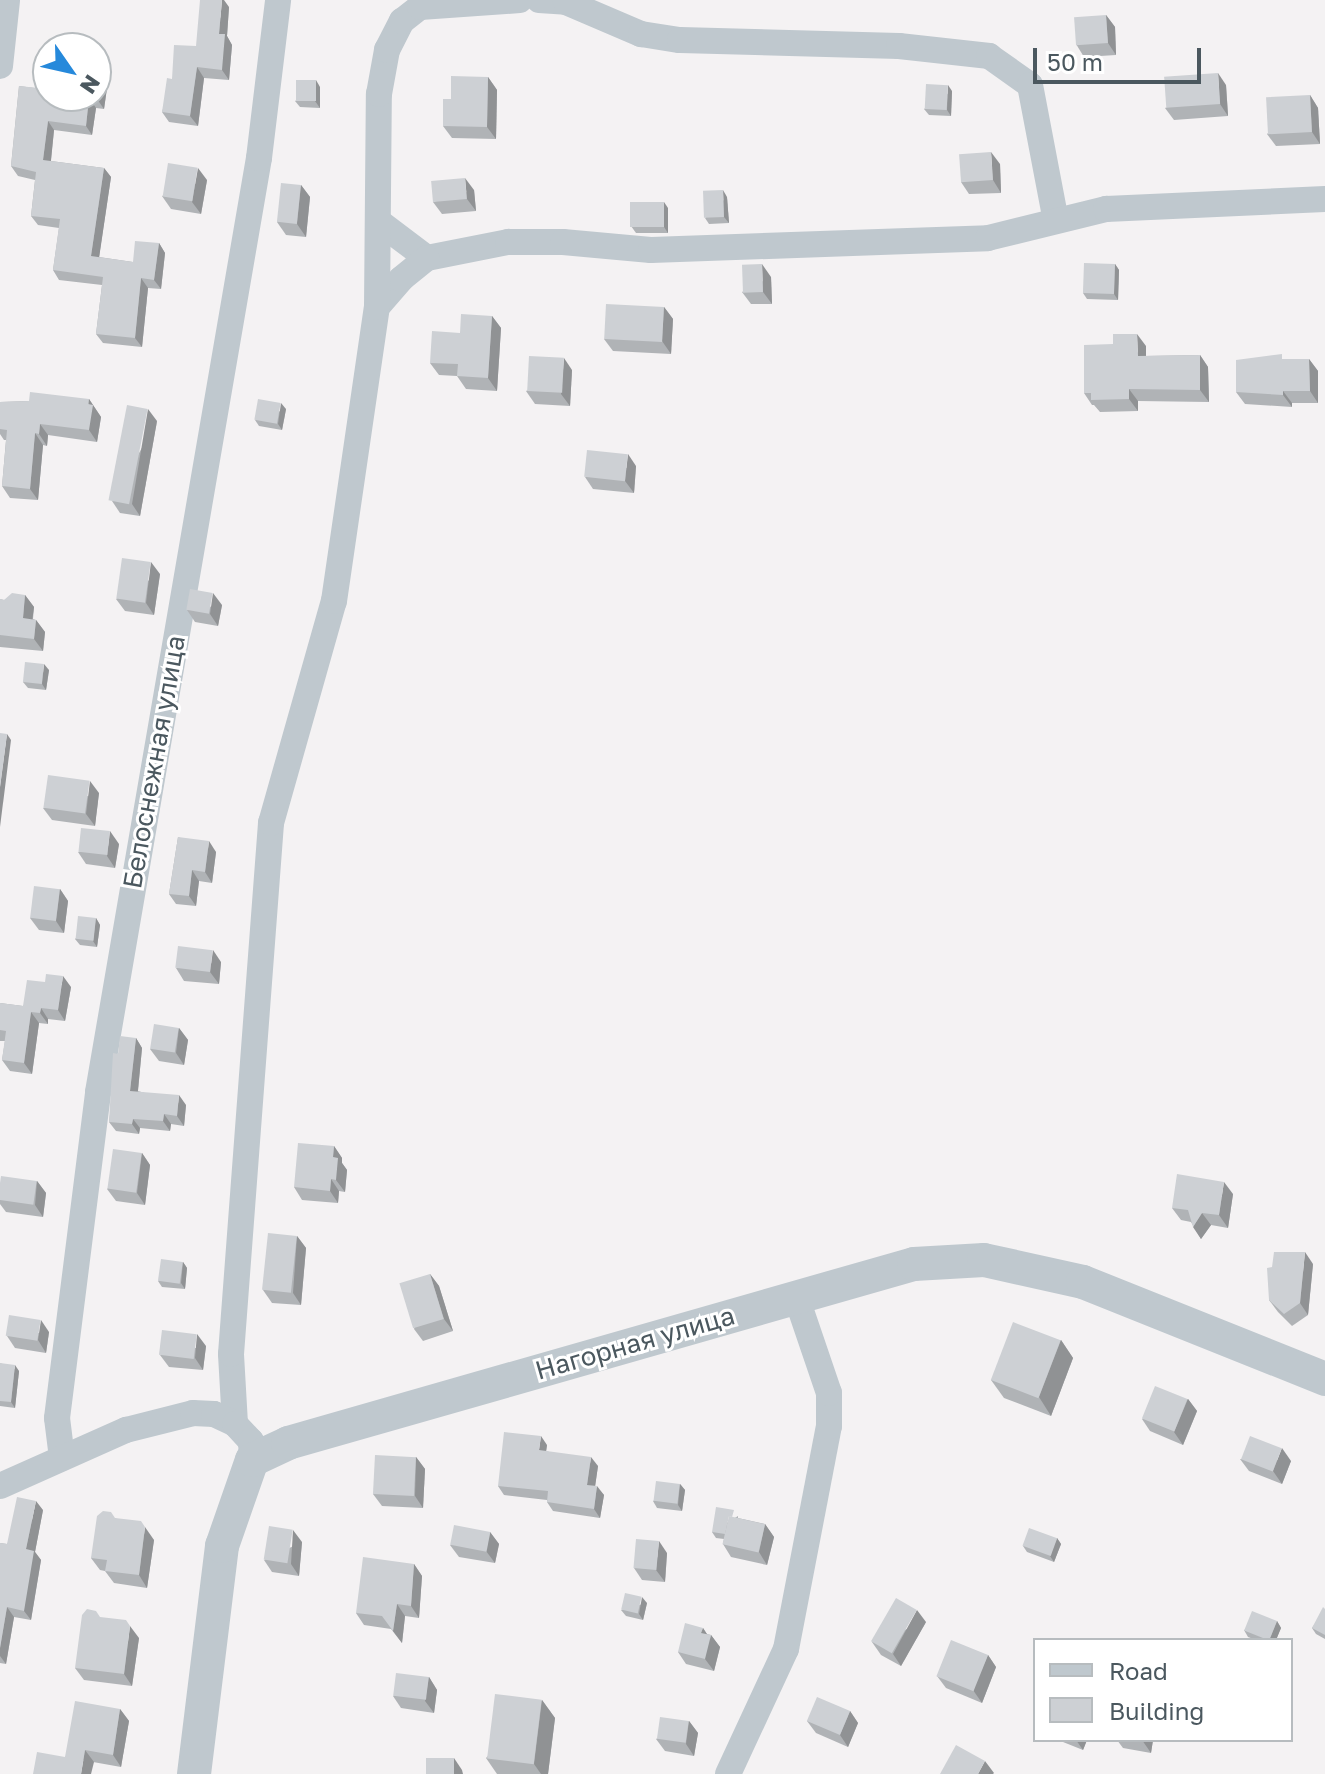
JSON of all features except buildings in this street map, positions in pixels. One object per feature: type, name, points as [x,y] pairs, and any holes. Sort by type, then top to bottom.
[{"type":"street","points":[[0,66],[7,0]]},
{"type":"street","name":"Белоснежная улица","points":[[62,1458],[57,1418],[98,1092],[257,172],[275,45],[278,0]]},
{"type":"street","points":[[235,1424],[231,1354],[271,823],[334,601],[377,307],[379,94],[387,50],[402,21],[420,7],[520,0]]},
{"type":"street","points":[[539,0],[566,2],[641,34],[680,40],[899,46],[989,56],[1030,85],[1056,221]]},
{"type":"street","points":[[377,307],[401,279],[427,258],[508,242],[563,242],[651,250],[988,238],[1106,209],[1325,199]]},
{"type":"street","points":[[379,222],[427,258]]},
{"type":"street","name":"Нагорная улица","points":[[252,1460],[288,1443],[914,1264],[984,1260],[1083,1282],[1325,1379]]},
{"type":"street","points":[[728,1774],[786,1649],[829,1426],[829,1393],[796,1296]]},
{"type":"street","points":[[0,1486],[126,1430],[176,1415],[214,1414],[235,1424],[251,1441],[252,1460],[222,1546],[194,1774]]}]
